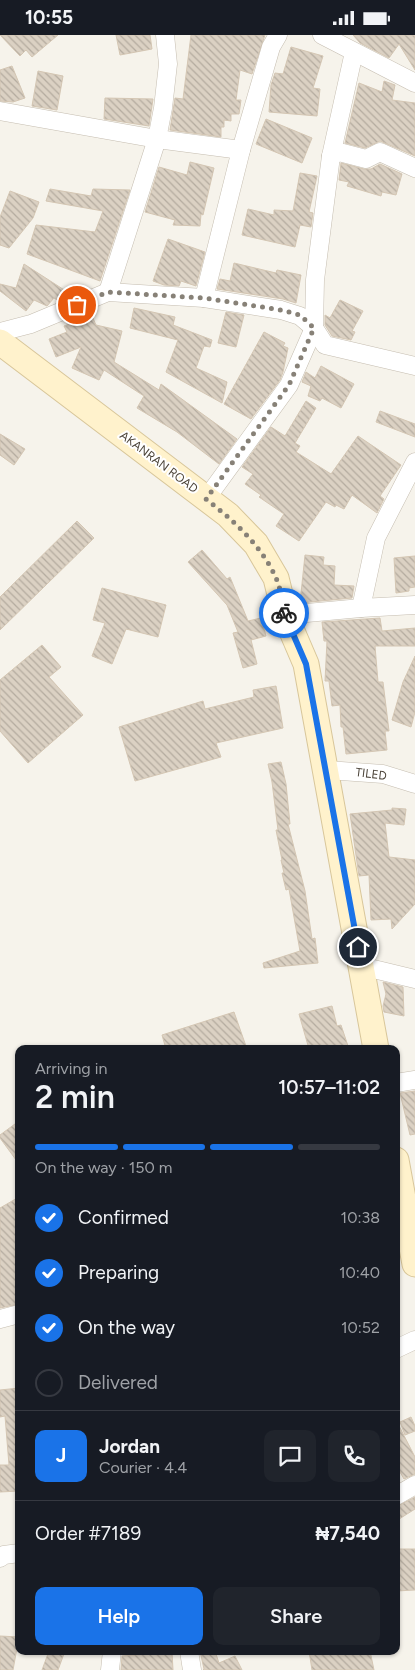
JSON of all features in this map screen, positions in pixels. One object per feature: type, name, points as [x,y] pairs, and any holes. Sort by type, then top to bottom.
[{"type":"main road","name":"AKANRAN ROAD","points":[[0,342],[228,515],[256,544],[276,578],[285,615],[306,664],[375,1045]]},
{"type":"main road","points":[[400,1182],[415,1264]]},
{"type":"street","points":[[108,292],[156,139],[163,108],[168,65],[165,35]]},
{"type":"street","points":[[204,298],[241,150],[271,47],[278,35]]},
{"type":"street","points":[[322,35],[415,83]]},
{"type":"street","points":[[206,499],[289,385],[314,328],[316,280],[331,156],[354,52]]},
{"type":"street","points":[[0,111],[156,139],[241,150]]},
{"type":"street","points":[[331,156],[339,152],[366,159],[380,152],[415,168]]},
{"type":"street","points":[[0,332],[31,324],[108,292],[204,298],[281,310],[300,315],[314,328],[324,345],[415,366]]},
{"type":"street","points":[[361,608],[376,538],[415,462]]},
{"type":"street","points":[[285,615],[415,605]]},
{"type":"street","name":"TILED","points":[[326,770],[383,774],[415,784]]},
{"type":"street","points":[[361,966],[415,979]]},
{"type":"street","points":[[400,1082],[415,1079]]},
{"type":"street","points":[[0,1319],[15,1315]]},
{"type":"street","points":[[400,1347],[415,1340]]},
{"type":"street","points":[[400,1494],[415,1485]]},
{"type":"street","points":[[0,1558],[4,1555],[15,1554]]},
{"type":"street","points":[[110,1670],[112,1655]]},
{"type":"street","points":[[190,1655],[192,1670]]},
{"type":"building","points":[[0,35],[58,35],[32,57],[26,50],[20,56]]},
{"type":"building","points":[[116,35],[150,35],[152,49],[120,55]]},
{"type":"building","points":[[191,35],[265,35],[252,74],[240,70],[236,100],[241,100],[239,114],[231,114],[231,121],[224,120],[224,127],[221,127],[221,137],[170,130],[175,98],[183,99]]},
{"type":"building","points":[[353,35],[415,35],[415,70],[399,44],[389,58],[360,43]]},
{"type":"building","points":[[291,47],[323,56],[313,88],[320,89],[317,116],[269,112],[271,85],[275,73],[283,74]]},
{"type":"building","points":[[12,66],[25,98],[13,102],[0,101],[0,70]]},
{"type":"building","points":[[38,71],[63,76],[57,110],[32,106]]},
{"type":"building","points":[[384,81],[395,85],[392,100],[415,103],[415,156],[380,141],[365,148],[345,143],[359,83],[382,92]]},
{"type":"building","points":[[105,98],[153,99],[149,126],[104,119]]},
{"type":"building","points":[[266,119],[312,138],[302,163],[256,144]]},
{"type":"building","points":[[190,162],[214,168],[203,215],[201,214],[200,226],[173,225],[175,220],[145,212],[159,167],[187,175]]},
{"type":"building","points":[[341,163],[364,169],[371,169],[380,164],[402,174],[396,195],[382,192],[381,196],[347,186],[349,182],[339,180]]},
{"type":"building","points":[[300,173],[317,176],[309,212],[313,213],[311,227],[300,225],[295,247],[242,235],[248,209],[274,215],[274,210],[293,211]]},
{"type":"building","points":[[50,189],[91,196],[93,189],[130,190],[100,281],[27,254],[36,225],[95,232],[103,211],[46,201]]},
{"type":"building","points":[[10,191],[39,202],[33,218],[9,248],[0,245],[0,217]]},
{"type":"building","points":[[168,239],[205,252],[196,286],[181,281],[179,286],[164,285],[153,281]]},
{"type":"building","points":[[234,263],[276,273],[277,270],[301,275],[296,303],[283,299],[217,289],[220,279],[230,281]]},
{"type":"building","points":[[24,264],[72,295],[59,301],[54,298],[47,306],[34,300],[26,311],[0,291],[0,284],[16,288]]},
{"type":"building","points":[[340,300],[363,311],[352,331],[355,332],[351,340],[332,336],[325,325],[325,315],[330,318]]},
{"type":"building","points":[[134,308],[175,317],[173,325],[212,340],[210,347],[204,346],[196,368],[227,382],[222,403],[166,372],[178,340],[130,328]]},
{"type":"building","points":[[226,312],[244,315],[236,347],[218,343]]},
{"type":"building","points":[[92,316],[96,325],[122,331],[114,362],[159,390],[161,384],[237,439],[219,464],[177,432],[137,408],[144,396],[104,370],[99,380],[72,368],[81,347],[56,357],[49,339],[67,332],[64,326]]},
{"type":"building","points":[[264,332],[285,343],[283,346],[288,348],[280,380],[251,419],[224,404]]},
{"type":"building","points":[[321,366],[354,384],[341,408],[322,398],[320,401],[308,396],[311,386],[302,382],[306,372],[315,378]]},
{"type":"building","points":[[306,401],[316,408],[295,443],[300,446],[296,452],[331,474],[358,436],[401,465],[380,496],[384,499],[377,513],[352,495],[344,509],[326,502],[299,541],[276,526],[284,514],[259,497],[261,495],[245,484],[253,474],[242,467],[271,427],[285,436]]},
{"type":"building","points":[[380,411],[415,424],[415,437],[376,422]]},
{"type":"building","points":[[0,434],[25,449],[14,465],[0,455]]},
{"type":"building","points":[[77,521],[94,538],[0,630],[0,597]]},
{"type":"building","points":[[202,550],[227,579],[230,577],[248,621],[261,618],[266,636],[251,640],[257,664],[243,668],[233,633],[238,632],[227,605],[188,562]]},
{"type":"building","points":[[305,555],[324,557],[323,565],[335,566],[334,585],[354,586],[352,598],[300,603]]},
{"type":"building","points":[[415,556],[415,587],[409,588],[409,591],[396,593],[394,558]]},
{"type":"building","points":[[102,588],[166,605],[158,637],[126,629],[112,664],[92,656],[105,623],[93,620]]},
{"type":"building","points":[[380,618],[382,631],[415,628],[415,646],[375,646],[378,682],[383,682],[389,731],[385,731],[387,750],[346,754],[343,727],[341,727],[340,705],[332,706],[329,681],[325,681],[327,641],[324,641],[322,622]]},
{"type":"building","points":[[42,645],[61,667],[49,677],[83,715],[28,763],[0,731],[0,680]]},
{"type":"building","points":[[415,656],[415,712],[411,727],[392,720],[403,682]]},
{"type":"building","points":[[276,686],[283,728],[216,743],[221,757],[135,781],[119,727],[203,701],[205,709],[254,697],[253,690]]},
{"type":"building","points":[[281,762],[286,784],[290,824],[288,824],[305,891],[312,939],[315,938],[318,963],[264,968],[263,963],[300,951],[289,889],[286,890],[282,873],[284,873],[276,830],[278,830],[268,764]]},
{"type":"building","points":[[392,808],[406,809],[404,825],[385,823],[389,857],[415,860],[415,904],[392,929],[391,919],[371,920],[369,875],[359,876],[350,814],[392,810]]},
{"type":"building","points":[[383,982],[403,987],[404,1016],[384,1012],[383,1006],[386,994]]},
{"type":"building","points":[[332,1006],[337,1026],[341,1025],[348,1045],[308,1045],[299,1014]]},
{"type":"building","points":[[234,1012],[246,1045],[165,1045],[162,1035]]},
{"type":"building","points":[[415,1091],[415,1134],[410,1135],[400,1093]]},
{"type":"building","points":[[15,1124],[15,1159],[0,1138],[0,1135]]},
{"type":"building","points":[[15,1199],[15,1305],[0,1308],[0,1208]]},
{"type":"building","points":[[15,1388],[15,1491],[0,1492],[0,1465],[9,1465],[5,1416],[0,1417],[0,1390]]},
{"type":"building","points":[[411,1417],[415,1431],[405,1435],[400,1422]]},
{"type":"building","points":[[400,1428],[415,1457],[415,1474],[404,1479],[400,1472]]},
{"type":"building","points":[[415,1497],[415,1509],[400,1518],[400,1505]]},
{"type":"building","points":[[400,1549],[415,1549],[415,1590],[400,1591]]},
{"type":"building","points":[[0,1636],[15,1637],[16,1655],[13,1670],[0,1670]]},
{"type":"building","points":[[48,1655],[64,1655],[58,1670],[42,1670]]},
{"type":"building","points":[[172,1655],[173,1670],[121,1670],[122,1656]]},
{"type":"building","points":[[201,1655],[216,1655],[219,1663],[235,1656],[242,1670],[203,1670]]},
{"type":"building","points":[[310,1655],[371,1655],[374,1670],[312,1670]]},
{"type":"way so far","points":[[77,305],[108,292],[204,298],[281,310],[300,315],[314,328],[289,385],[206,499],[228,515],[256,544],[276,578],[284,613]]},
{"type":"route","points":[[284,613],[306,664],[358,947]]}]
